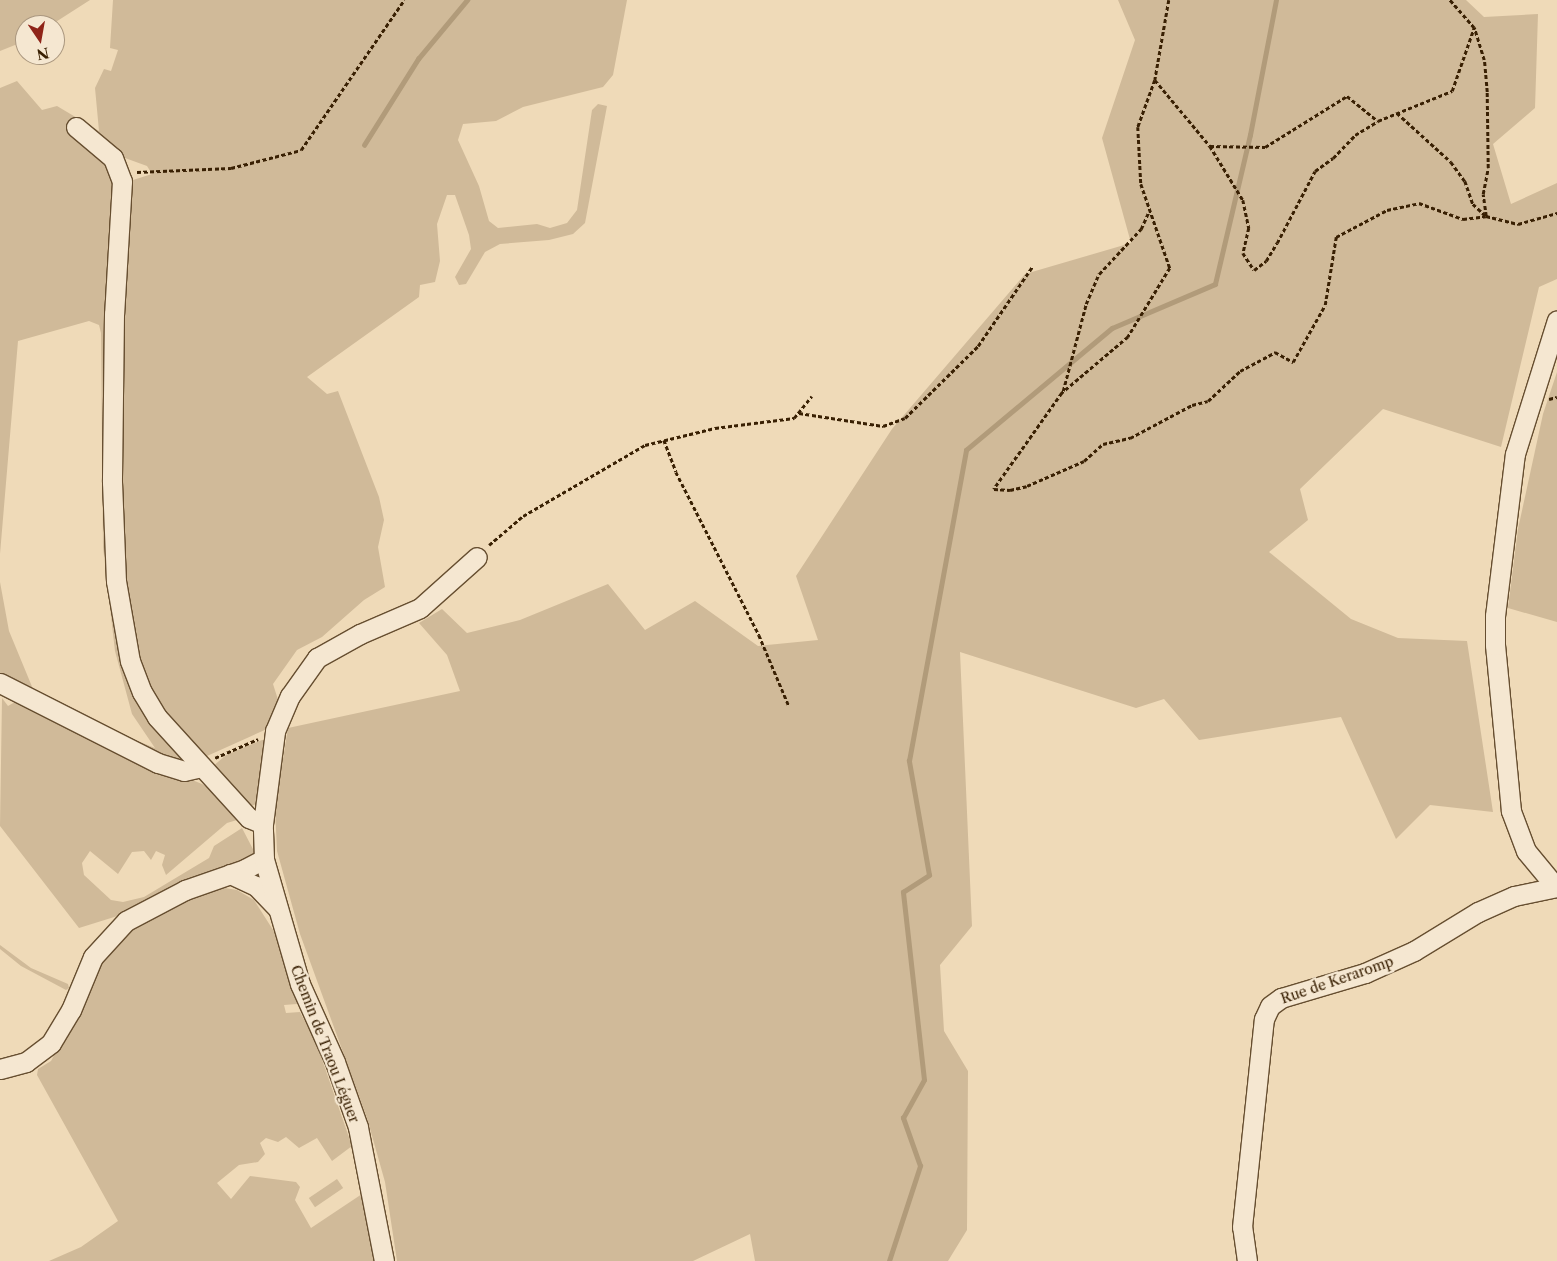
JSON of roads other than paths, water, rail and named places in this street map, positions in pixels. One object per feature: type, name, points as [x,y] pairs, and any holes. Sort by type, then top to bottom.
[{"type":"street","points":[[76,127],[109,153],[121,173],[114,314],[112,482],[118,601],[125,642],[142,692],[157,717],[249,818],[263,824]]},
{"type":"street","points":[[1556,887],[1526,851],[1511,811],[1494,645],[1495,616],[1515,454],[1557,320]]},
{"type":"street","name":"Chemin de Traou Léguer","points":[[384,1261],[358,1127],[334,1062],[300,984],[264,859],[263,824],[276,731],[290,696],[317,658],[360,634],[420,608],[477,556]]},
{"type":"street","points":[[0,683],[158,763],[184,771],[202,768]]},
{"type":"street","points":[[0,1069],[26,1062],[51,1043],[71,1010],[94,957],[118,928],[176,894],[264,859]]},
{"type":"street","points":[[230,874],[256,886],[279,910]]},
{"type":"street","name":"Rue de Keraromp","points":[[1247,1261],[1242,1227],[1264,1019],[1270,1006],[1281,998],[1365,973],[1414,951],[1478,912],[1514,896],[1556,887]]},
{"type":"waterway","points":[[364,145],[418,59],[467,0]]},
{"type":"waterway","points":[[889,1261],[920,1166],[903,1118],[924,1080],[903,892],[929,875],[909,761],[966,450],[1112,328],[1215,284],[1250,135],[1276,0]]}]
